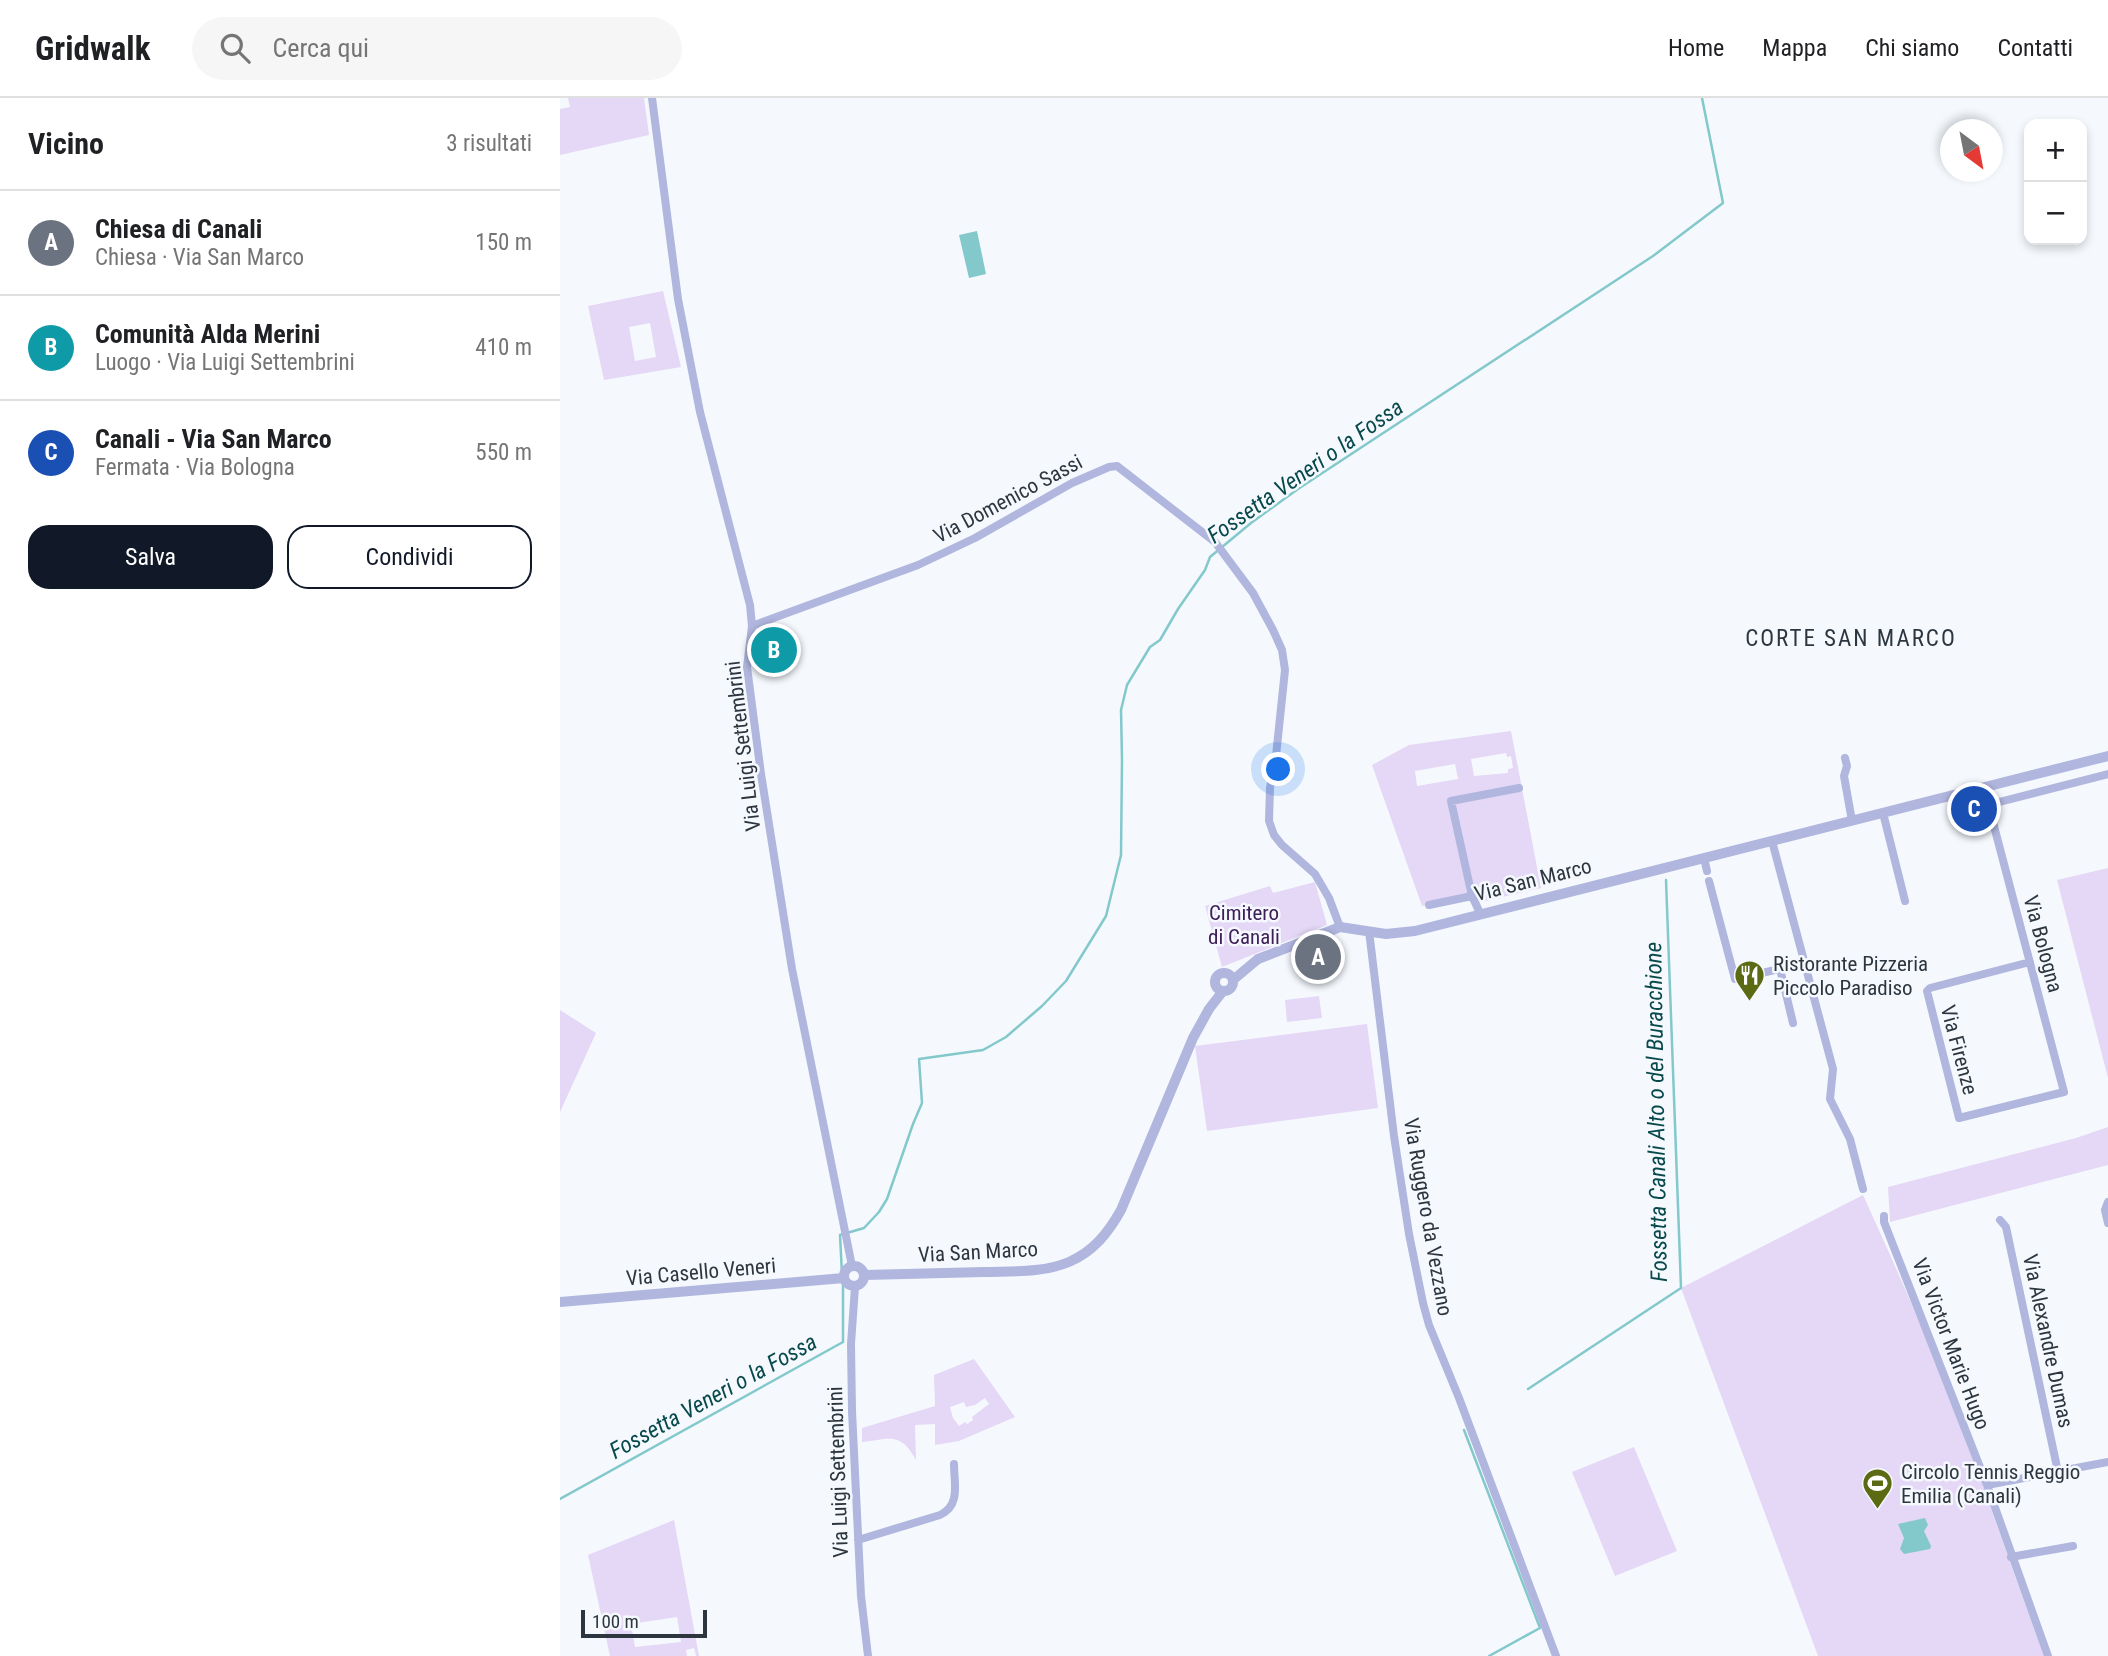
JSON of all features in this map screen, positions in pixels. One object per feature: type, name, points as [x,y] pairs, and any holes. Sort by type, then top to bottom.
[{"type":"street","name":"Via Luigi Settembrini","points":[[652,98],[683,324],[700,412],[750,605],[752,626],[747,676],[761,774],[792,969],[852,1266]]},
{"type":"street","name":"Via Domenico Sassi","points":[[752,626],[918,565],[966,542],[1072,483],[1108,467],[1117,466],[1215,542],[1253,593],[1273,631],[1282,650],[1285,670],[1270,788],[1269,821],[1274,835],[1282,845],[1315,874],[1329,898],[1340,927]]},
{"type":"street","name":"Via San Marco","points":[[1340,927],[1369,932],[1403,933],[2108,756]]},
{"type":"street","points":[[1845,758],[1847,766],[1844,776],[1852,821]]},
{"type":"street","points":[[1956,794],[1956,806],[1961,811],[2108,774]]},
{"type":"street","points":[[1480,914],[1472,896],[1451,801],[1519,788]]},
{"type":"street","name":"Via Bologna","points":[[1984,788],[2064,1092]]},
{"type":"street","points":[[1883,813],[1905,901]]},
{"type":"street","points":[[1772,841],[1833,1069],[1830,1099],[1850,1139],[1863,1189]]},
{"type":"street","points":[[1704,858],[1707,872]]},
{"type":"street","points":[[1709,881],[1735,979],[1780,969],[1793,1023]]},
{"type":"street","points":[[1429,905],[1472,896]]},
{"type":"street","points":[[1230,977],[1242,964],[1340,927]]},
{"type":"street","name":"Via Ruggero da Vezzano","points":[[1369,932],[1394,1136],[1423,1304],[1556,1656]]},
{"type":"street","name":"Via Firenze","points":[[2030,962],[1927,991],[1959,1118],[2064,1092]]},
{"type":"street","name":"Via San Marco","points":[[1218,976],[1230,977],[1231,989],[1219,989],[1215,981],[1218,976]]},
{"type":"street","name":"Via San Marco","points":[[865,1276],[1036,1270],[1066,1263],[1090,1250],[1112,1227],[1121,1210],[1193,1038],[1219,989]]},
{"type":"street","points":[[2108,1202],[2105,1210],[2108,1223]]},
{"type":"street","name":"Via Victor Marie Hugo","points":[[1884,1216],[1884,1222],[1987,1485],[2048,1656]]},
{"type":"street","name":"Via Alexandre Dumas","points":[[2000,1220],[2006,1227],[2058,1472]]},
{"type":"street","points":[[852,1266],[861,1268],[865,1276],[863,1282],[855,1287],[842,1279],[852,1266]]},
{"type":"street","name":"Via Casello Veneri","points":[[560,1303],[842,1279]]},
{"type":"street","name":"Via Luigi Settembrini","points":[[855,1287],[851,1345],[858,1540],[861,1596],[869,1656]]},
{"type":"street","points":[[1987,1485],[2108,1462]]},
{"type":"street","points":[[858,1540],[948,1511],[955,1501],[954,1464]]},
{"type":"street","points":[[2011,1557],[2073,1546]]},
{"type":"green space","points":[[568,98],[644,98],[649,135],[560,155],[560,109],[570,107]]},
{"type":"green space","points":[[663,291],[681,367],[604,380],[588,306]],"holes":[[[650,323],[656,357],[635,361],[629,327]]]},
{"type":"green space","points":[[1511,731],[1541,888],[1476,903],[1472,896],[1422,906],[1372,765],[1409,745]],"holes":[[[1506,753],[1507,757],[1511,756],[1513,768],[1508,769],[1508,773],[1474,776],[1471,759]],[[1455,764],[1458,779],[1417,786],[1415,771]]]},
{"type":"green space","points":[[2108,868],[2108,1078],[2057,880]]},
{"type":"green space","name":"Cimitero di Canali","points":[[1315,882],[1327,925],[1222,967],[1205,906],[1270,886],[1273,893]]},
{"type":"green space","points":[[1319,996],[1322,1018],[1287,1022],[1285,1000]]},
{"type":"green space","points":[[560,1010],[596,1033],[560,1112]]},
{"type":"green space","points":[[1367,1024],[1378,1108],[1207,1131],[1195,1046]]},
{"type":"green space","points":[[2108,1127],[2108,1165],[1890,1222],[1888,1187],[2076,1138]]},
{"type":"green space","name":"Circolo Tennis Reggio Emilia (Canali)","points":[[1863,1195],[1948,1393],[2044,1656],[1818,1656],[1681,1288]]},
{"type":"green space","points":[[974,1359],[1015,1417],[959,1441],[935,1445],[935,1424],[915,1425],[916,1460],[905,1445],[894,1439],[862,1442],[862,1428],[935,1406],[934,1375]],"holes":[[[985,1398],[989,1404],[972,1417],[973,1420],[959,1426],[950,1407],[964,1402],[966,1407],[975,1405]]]},
{"type":"green space","points":[[1634,1447],[1677,1551],[1615,1576],[1572,1472]]},
{"type":"green space","points":[[674,1520],[699,1656],[696,1656],[694,1648],[686,1650],[687,1656],[610,1656],[588,1555]],"holes":[[[677,1617],[681,1642],[635,1647],[631,1624]]]},
{"type":"water","points":[[977,231],[986,274],[969,278],[959,235]]},
{"type":"water","points":[[1925,1518],[1928,1525],[1924,1531],[1930,1549],[1904,1554],[1900,1549],[1904,1538],[1898,1524]]},
{"type":"waterway","name":"Fossetta Veneri o la Fossa","points":[[842,1274],[840,1235],[864,1228],[879,1212],[887,1199],[922,1103],[919,1059],[983,1050],[1006,1037],[1066,981],[1106,916],[1121,855],[1121,710],[1127,685],[1150,647],[1160,640],[1205,570],[1210,557],[1298,489],[1653,256],[1723,203],[1702,98]]},
{"type":"waterway","name":"Fossetta Canali Alto o del Buracchione","points":[[1528,1389],[1681,1288],[1666,880]]},
{"type":"waterway","name":"Fossetta Veneri o la Fossa","points":[[560,1499],[843,1342],[843,1280]]},
{"type":"waterway","name":"Fossetta Canali Alto o del Buracchione","points":[[1464,1430],[1540,1628],[1489,1656]]},
{"type":"place","name":"Comunità Alda Merini","points":[[774,650]]},
{"type":"place","name":"Canali - Via San Marco","points":[[1974,809]]},
{"type":"place","name":"Chiesa di Canali","points":[[1318,957]]},
{"type":"place","name":"Ristorante Pizzeria Piccolo Paradiso","points":[[1750,1003]]},
{"type":"place","name":"Circolo Tennis Reggio Emilia (Canali)","points":[[1878,1511]]},
{"type":"district","name":"CORTE SAN MARCO","points":[[1851,638]]}]
